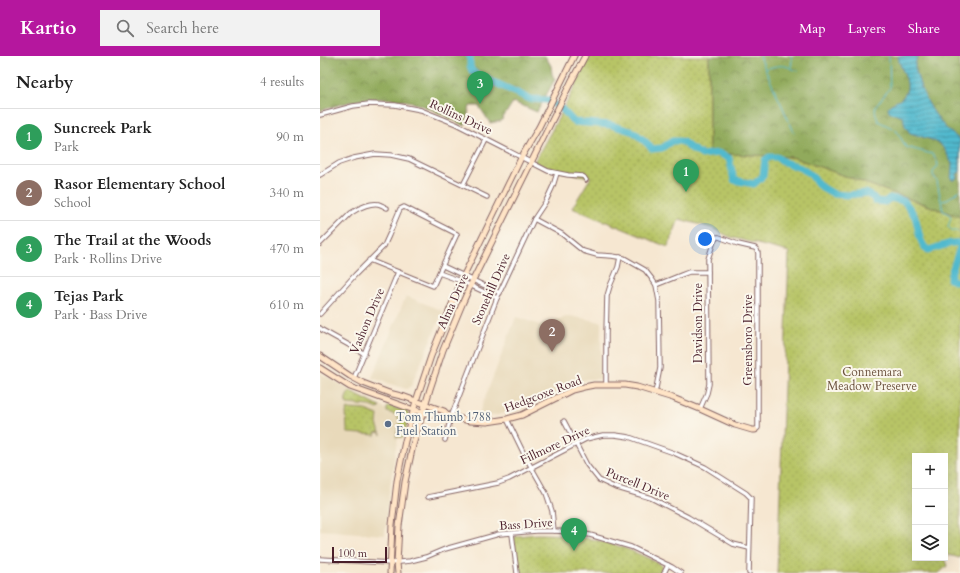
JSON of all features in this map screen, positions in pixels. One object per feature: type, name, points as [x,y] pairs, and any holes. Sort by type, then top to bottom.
[{"type":"main road","name":"Alma Drive","points":[[390,573],[397,482],[404,443],[431,356],[464,276],[574,56]]},
{"type":"main road","name":"Alma Drive","points":[[398,573],[397,563],[399,526],[405,482],[413,444],[448,337],[472,283],[585,56]]},
{"type":"main road","points":[[440,334],[448,337]]},
{"type":"main road","name":"Hedgcoxe Road","points":[[320,356],[354,378],[375,388],[444,411],[450,417]]},
{"type":"main road","name":"Hedgcoxe Road","points":[[320,368],[350,387],[376,397],[423,413],[470,421],[487,422],[522,415],[572,390],[606,384],[637,387],[673,398],[735,425],[756,430]]},
{"type":"main road","points":[[350,387],[354,378]]},
{"type":"main road","points":[[397,482],[405,482]]},
{"type":"street","name":"Rollins Drive","points":[[320,115],[364,104],[399,105],[421,110],[456,124],[548,171],[582,176],[586,180]]},
{"type":"street","points":[[463,185],[486,140]]},
{"type":"street","points":[[320,175],[339,164],[354,158],[375,154],[391,155],[410,159],[487,197]]},
{"type":"street","name":"Stonehill Drive","points":[[445,440],[450,417],[497,298],[534,220],[546,201],[557,173]]},
{"type":"street","points":[[320,244],[350,213],[355,210],[374,204],[380,204],[386,208]]},
{"type":"street","points":[[320,314],[346,284],[370,260],[384,246],[398,211],[402,208],[404,207],[457,234],[433,286],[370,260]]},
{"type":"street","points":[[534,220],[562,234],[583,251],[596,255],[620,257],[629,260],[645,270],[652,279],[656,285],[659,301],[660,368],[655,393]]},
{"type":"street","name":"Davidson Drive","points":[[700,409],[709,384],[708,272],[710,253],[714,241],[717,237],[721,237],[738,244],[755,248],[757,250]]},
{"type":"street","name":"Greensboro Drive","points":[[756,430],[758,428],[757,250]]},
{"type":"street","points":[[606,384],[607,296],[618,267],[620,257]]},
{"type":"street","points":[[443,266],[464,276],[472,283],[497,298]]},
{"type":"street","name":"Vashon Drive","points":[[354,378],[398,272]]},
{"type":"street","points":[[656,285],[681,274],[689,272],[708,272]]},
{"type":"street","points":[[439,273],[500,293]]},
{"type":"street","points":[[320,328],[364,354]]},
{"type":"street","points":[[507,419],[546,493],[552,511],[554,531]]},
{"type":"street","name":"Purcell Drive","points":[[564,421],[588,465],[599,480],[614,487],[651,498],[688,517],[733,544],[749,548]]},
{"type":"street","name":"Fillmore Drive","points":[[428,497],[498,483],[586,439],[603,435],[615,435],[651,444],[697,463],[746,493],[751,498],[749,548]]},
{"type":"street","name":"Bass Drive","points":[[320,559],[397,563],[426,557],[445,549],[499,534],[554,531],[576,533],[610,540],[631,547],[681,573]]},
{"type":"street","points":[[512,534],[517,573]]},
{"type":"street","points":[[749,548],[749,573]]},
{"type":"street","points":[[664,573],[668,565]]},
{"type":"shaded area","points":[[406,296],[443,311],[411,386],[406,389],[372,378]]},
{"type":"shaded area","points":[[570,316],[601,322],[601,379],[587,379],[578,382],[520,409],[493,416],[478,416],[516,317],[540,325]]},
{"type":"shaded area","points":[[320,373],[401,417],[389,494],[385,535],[320,530]]},
{"type":"green space","points":[[320,56],[545,56],[551,66],[552,74],[555,79],[537,112],[513,102],[501,121],[490,123],[479,106],[470,106],[465,126],[421,105],[402,100],[360,100],[340,104],[320,111]]},
{"type":"green space","name":"Connemara Meadow Preserve","points":[[588,56],[709,56],[709,153],[792,157],[960,217],[960,558],[948,555],[948,453],[912,453],[912,561],[945,561],[947,566],[939,573],[777,573],[789,252],[730,237],[712,228],[679,219],[668,247],[572,208],[591,177],[576,175],[534,162],[578,80]]},
{"type":"green space","points":[[709,56],[960,56],[960,217],[792,157],[709,153]]},
{"type":"green space","points":[[349,392],[380,407],[378,409],[371,406],[347,404],[346,400]]},
{"type":"green space","points":[[389,406],[407,411],[409,416],[403,437],[396,437],[400,421],[397,415],[387,412],[387,408]]},
{"type":"green space","points":[[348,409],[365,410],[378,415],[377,424],[381,435],[379,432],[375,433],[376,435],[348,433],[346,412]]},
{"type":"green space","points":[[554,534],[601,541],[646,557],[661,565],[662,569],[660,573],[518,573],[514,538],[517,536]]},
{"type":"water","points":[[898,56],[918,56],[915,68],[923,92],[939,119],[953,134],[960,139],[960,171],[955,180],[951,179],[952,164],[945,150],[940,144],[910,133],[905,126],[903,117],[893,114],[888,109],[890,105],[902,98],[907,88],[906,79]]},
{"type":"waterway","points":[[470,56],[470,66],[472,71],[476,74],[530,99],[548,100],[562,109],[574,122],[611,125],[634,132],[652,149],[662,148],[672,141],[679,141],[683,142],[702,155],[718,153],[729,158],[734,180],[754,184],[763,176],[765,160],[769,157],[777,157],[784,162],[801,168],[811,175],[820,186],[834,194],[847,195],[866,193],[874,198],[875,201],[885,202],[890,198],[904,201],[915,217],[922,243],[928,250],[950,243],[960,244]]},
{"type":"waterway","points":[[760,56],[794,132]]},
{"type":"waterway","points":[[791,56],[791,67]]},
{"type":"waterway","points":[[889,56],[890,88],[876,106],[875,111],[878,121],[896,130],[906,147],[932,154],[937,161],[938,166],[933,172],[933,175],[937,181],[943,211],[951,217],[948,227],[953,231],[960,233]]},
{"type":"waterway","points":[[765,69],[775,66],[787,66],[798,71]]},
{"type":"waterway","points":[[795,161],[795,166]]},
{"type":"waterway","points":[[942,201],[960,190]]},
{"type":"waterway","points":[[960,247],[950,279],[960,281]]},
{"type":"place","name":"The Trail at the Woods","points":[[480,104]]},
{"type":"place","name":"Suncreek Park","points":[[686,192]]},
{"type":"place","name":"Rasor Elementary School","points":[[552,352]]},
{"type":"place","name":"Tom Thumb 1788 Fuel Station","points":[[388,424]]},
{"type":"place","name":"Tejas Park","points":[[574,551]]}]
